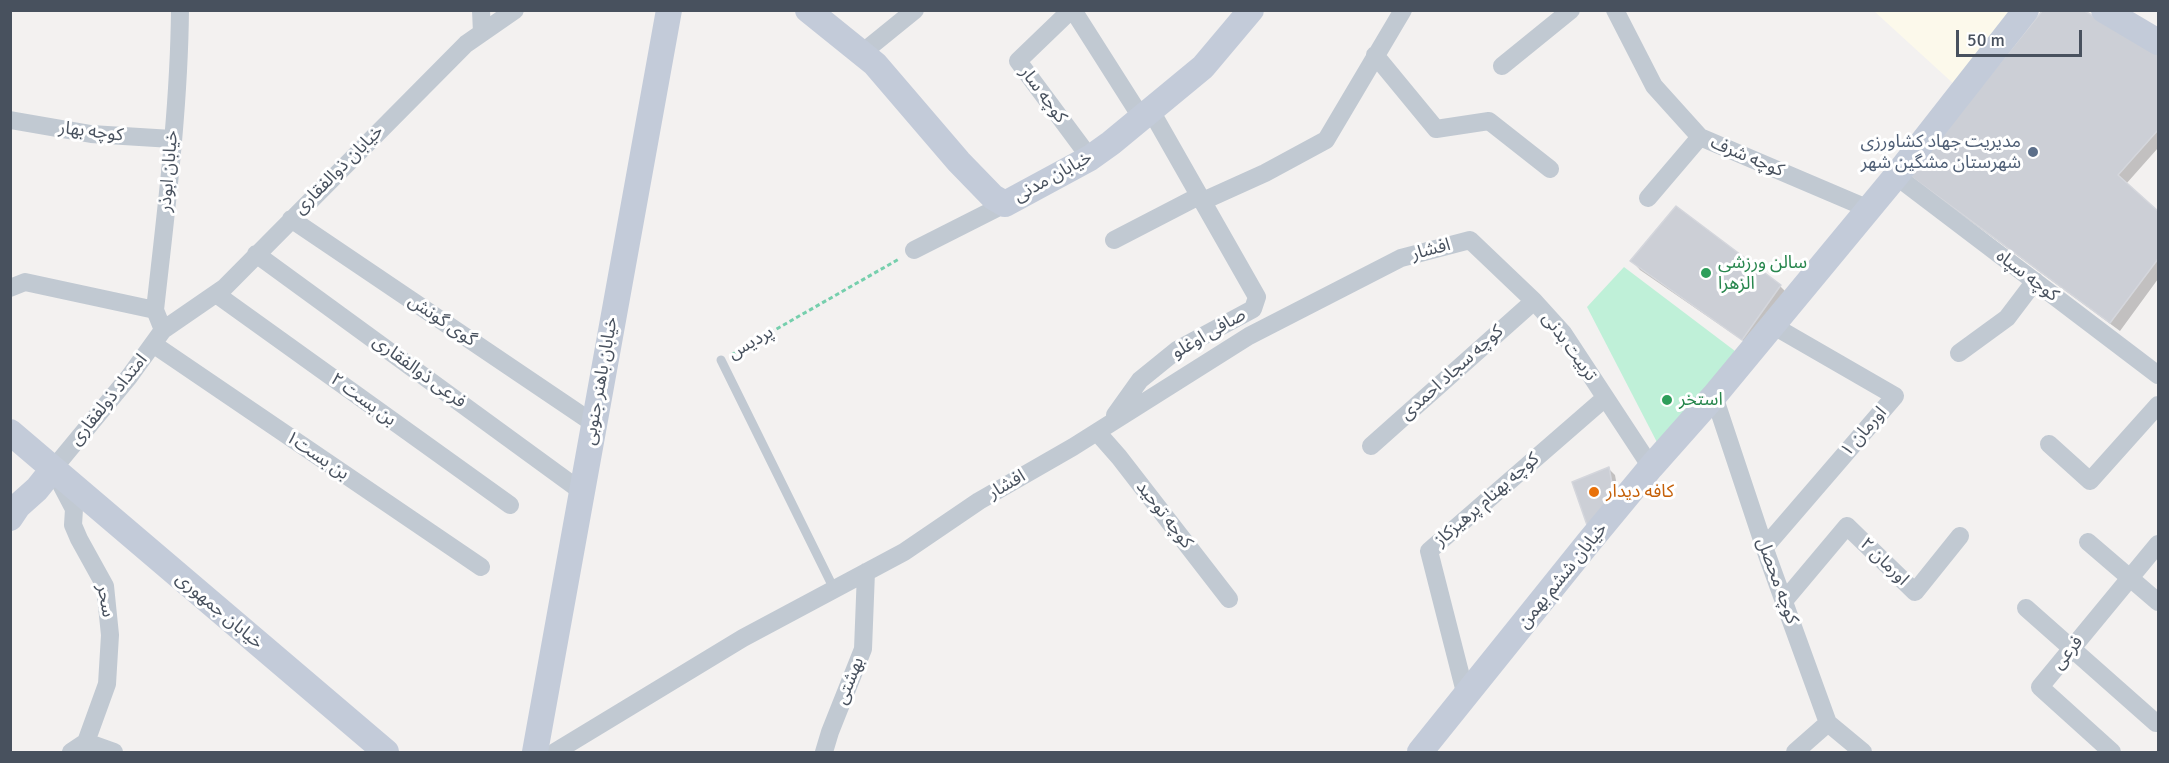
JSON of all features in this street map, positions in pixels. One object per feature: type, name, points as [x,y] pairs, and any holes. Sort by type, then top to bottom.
[{"type":"street","name":"خیابان ابوذر","points":[[158,337],[155,310],[180,45],[180,10]]},
{"type":"street","points":[[481,10],[482,33]]},
{"type":"street","name":"خیابان ذوالفقاری","points":[[158,337],[224,288],[466,44],[515,10]]},
{"type":"street","name":"خیابان باهنر جنوبی","points":[[535,753],[669,10]]},
{"type":"street","name":"خیابان مدنی","points":[[808,10],[875,64],[959,162],[993,197],[1005,204],[1090,158],[1203,67],[1251,10]]},
{"type":"street","points":[[862,53],[915,10]]},
{"type":"street","name":"صافی اوغلو","points":[[1072,10],[1145,113],[1201,199],[1257,297],[1253,309],[1177,350],[1140,380],[1103,428]]},
{"type":"street","name":"کوچه سار","points":[[1072,10],[1018,61],[1090,158]]},
{"type":"street","points":[[1114,240],[1201,199],[1265,173],[1326,140],[1403,10]]},
{"type":"street","points":[[1502,66],[1571,10]]},
{"type":"street","name":"کوچه شرف","points":[[1615,10],[1654,86],[1700,137],[1869,209]]},
{"type":"street","name":"خیابان ششم بهمن","points":[[1420,753],[1651,467],[1714,396],[1896,176],[2026,10]]},
{"type":"street","points":[[2104,10],[2158,42]]},
{"type":"street","points":[[1375,55],[1436,129],[1489,121],[1550,169]]},
{"type":"street","name":"کوچه بهار","points":[[10,120],[91,134],[172,138]]},
{"type":"street","points":[[1648,198],[1700,137]]},
{"type":"street","name":"کوچه سپاه","points":[[1896,176],[2158,375]]},
{"type":"street","points":[[914,250],[1005,204]]},
{"type":"street","name":"گوی گونش","points":[[291,219],[593,423]]},
{"type":"street","name":"افشار","points":[[555,753],[743,638],[904,552],[980,501],[1103,428],[1249,336],[1401,258],[1470,240]]},
{"type":"street","name":"تربیت بدنی","points":[[1470,240],[1534,301],[1563,333],[1651,467]]},
{"type":"street","name":"فرعی ذوالفقاری","points":[[256,254],[581,491]]},
{"type":"street","points":[[1959,353],[2007,318],[2035,281]]},
{"type":"street","points":[[10,288],[25,282],[155,310]]},
{"type":"street","name":"بن بست ۲","points":[[216,294],[510,505]]},
{"type":"street","name":"کوچه سجاد احمدی","points":[[1371,446],[1534,301]]},
{"type":"street","name":"اورمان ۱","points":[[1764,548],[1895,396],[1772,325]]},
{"type":"street","name":"امتداد ذولفقاری","points":[[53,469],[129,377],[158,337]]},
{"type":"street","name":"بن بست۱","points":[[158,337],[481,567]]},
{"type":"street","name":"کوچه محصل","points":[[1714,396],[1764,548],[1828,723]]},
{"type":"street","name":"کوچه بهنام پرهیزکاز","points":[[1466,696],[1429,550],[1605,398]]},
{"type":"street","points":[[2049,444],[2090,481],[2158,405]]},
{"type":"street","name":"کوچه توحید","points":[[1103,428],[1119,457],[1229,599]]},
{"type":"street","name":"خیابان جمهوری","points":[[10,432],[386,753]]},
{"type":"street","points":[[10,518],[18,506],[37,489],[53,469]]},
{"type":"street","name":"سحر","points":[[53,469],[74,509],[73,525],[105,586],[110,635],[107,684],[79,747]]},
{"type":"street","name":"اورمان ۲","points":[[1784,601],[1847,526],[1915,592],[1960,536]]},
{"type":"street","points":[[2088,542],[2158,602]]},
{"type":"street","name":"فرعی","points":[[2112,753],[2040,687],[2158,544]]},
{"type":"street","name":"بهشتی","points":[[824,753],[863,649],[866,572]]},
{"type":"street","points":[[2026,608],[2156,723]]},
{"type":"street","points":[[1794,753],[1828,723],[1863,753]]},
{"type":"street","points":[[79,747],[114,753]]},
{"type":"lane","name":"پردیس","points":[[721,360],[834,589]]},
{"type":"path","name":"پردیس","points":[[721,360],[914,250]]},
{"type":"shaded area","points":[[1874,11],[2016,11],[1956,86]]},
{"type":"green space","name":"استخر","points":[[1624,267],[1735,351],[1661,450],[1587,307]]},
{"type":"building","name":"مدیریت جهاد کشاورزی شهرستان مشگین شهر","points":[[2043,10],[2083,10],[2158,53],[2158,130],[2118,175],[2158,211],[2158,259],[2110,323],[1909,175]]},
{"type":"building","name":"سالن ورزشی الزهرا","points":[[1676,206],[1781,285],[1742,340],[1630,261]]},
{"type":"building","name":"کافه دیدار","points":[[1609,467],[1615,501],[1587,525],[1572,482]]},
{"type":"place","name":"مدیریت جهاد کشاورزی شهرستان مشگین شهر","points":[[2033,152]]},
{"type":"place","name":"سالن ورزشی الزهرا","points":[[1706,273]]},
{"type":"place","name":"استخر","points":[[1667,400]]},
{"type":"place","name":"کافه دیدار","points":[[1594,492]]}]
